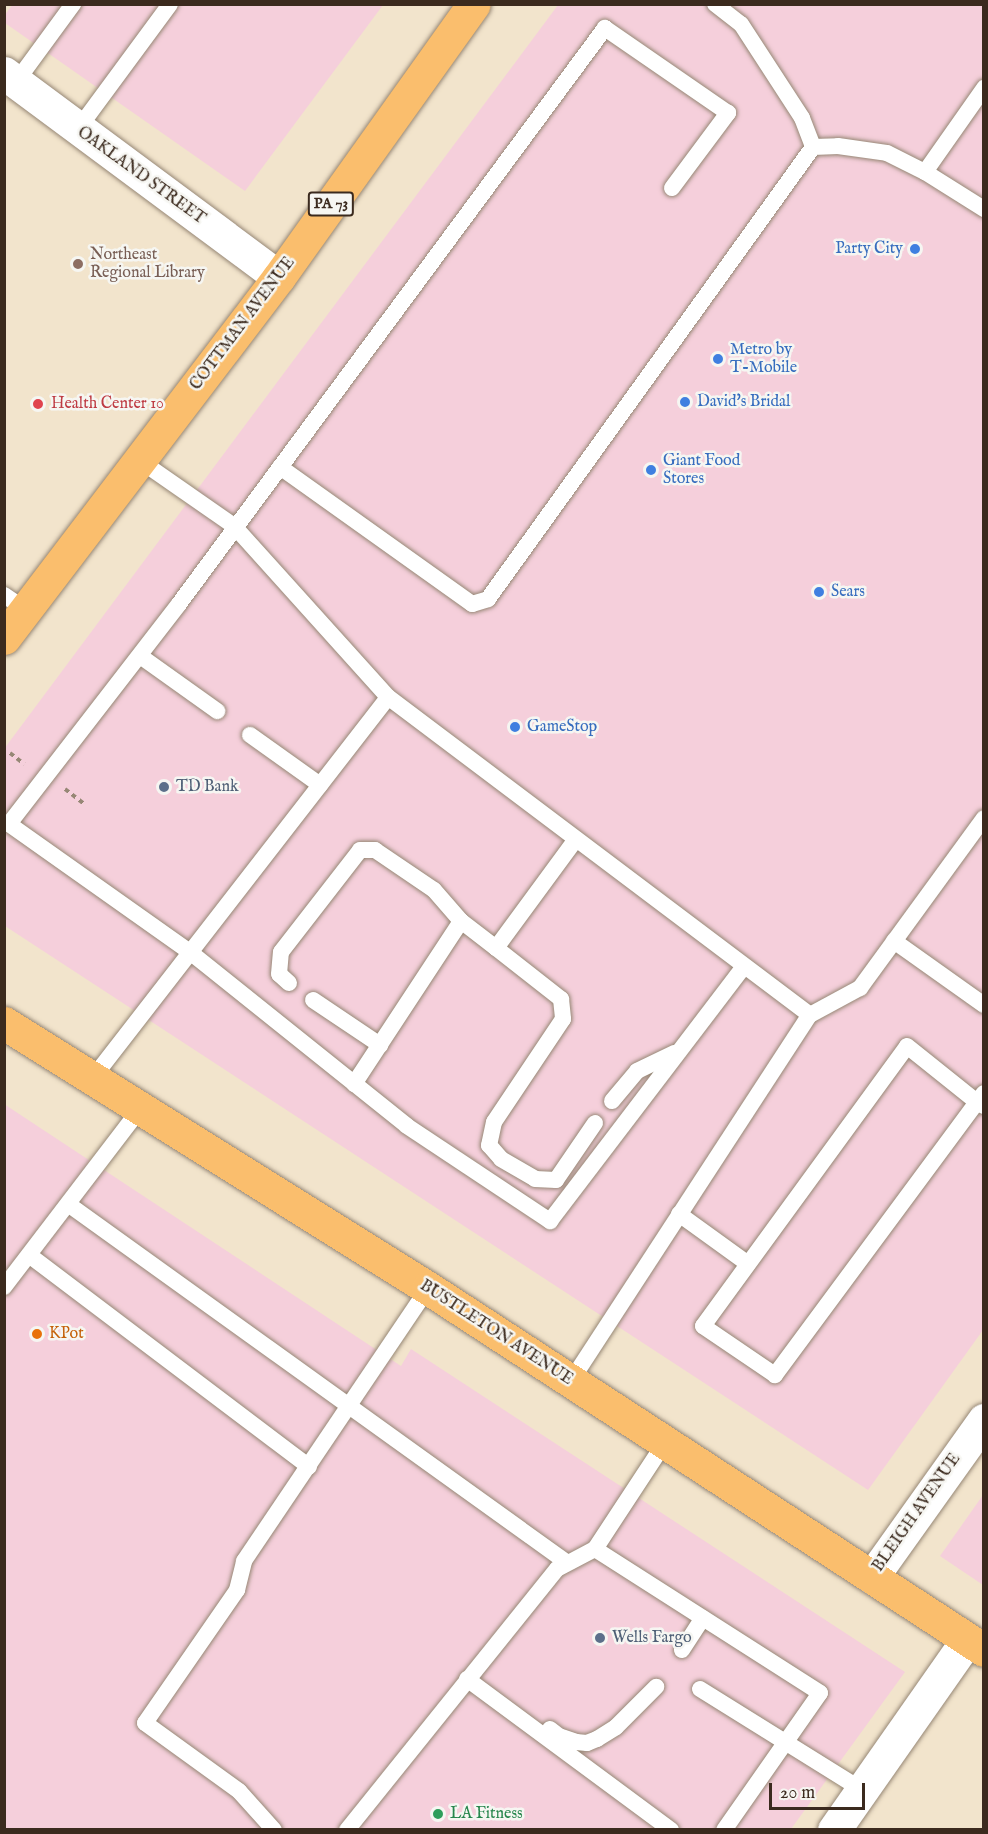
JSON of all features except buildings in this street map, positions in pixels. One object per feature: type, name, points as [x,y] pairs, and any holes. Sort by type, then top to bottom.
[{"type":"main road","name":"COTTMAN AVENUE","points":[[4,638],[15,602],[139,460],[279,277],[474,4]]},
{"type":"main road","name":"BUSTLETON AVENUE","points":[[4,1023],[429,1288],[975,1645]]},
{"type":"street","name":"OAKLAND STREET","points":[[10,78],[279,277]]},
{"type":"street","name":"BLEIGH AVENUE","points":[[872,1577],[984,1420]]},
{"type":"street","points":[[834,1830],[862,1790],[975,1645]]},
{"type":"lane","points":[[10,78],[74,4]]},
{"type":"lane","points":[[78,129],[170,4]]},
{"type":"lane","points":[[715,4],[741,24],[802,118],[813,147]]},
{"type":"lane","points":[[672,188],[728,113],[605,28],[234,526],[140,656],[9,824],[190,952],[407,1126],[550,1221],[677,1051],[744,966]]},
{"type":"lane","points":[[925,172],[984,88]]},
{"type":"lane","points":[[813,147],[837,146],[887,153],[925,172],[984,209]]},
{"type":"lane","points":[[280,467],[472,604],[488,599],[813,147]]},
{"type":"lane","points":[[139,460],[234,526],[388,697],[810,1015]]},
{"type":"lane","points":[[140,656],[217,711]]},
{"type":"lane","points":[[92,1079],[388,697]]},
{"type":"lane","points":[[250,735],[320,785]]},
{"type":"lane","points":[[571,1382],[810,1015],[860,988],[984,818]]},
{"type":"lane","points":[[496,948],[576,839]]},
{"type":"lane","points":[[289,983],[279,974],[281,952],[360,850],[375,850],[434,890],[461,921],[561,999],[563,1019],[494,1122],[489,1145],[501,1159],[535,1179],[556,1180],[595,1123]]},
{"type":"lane","points":[[354,1084],[461,921]]},
{"type":"lane","points":[[894,941],[984,1005]]},
{"type":"lane","points":[[313,1000],[380,1045]]},
{"type":"lane","points":[[907,1046],[982,1100],[775,1375],[703,1326],[907,1046]]},
{"type":"lane","points":[[612,1101],[637,1071],[677,1051]]},
{"type":"lane","points":[[4,1287],[140,1109]]},
{"type":"lane","points":[[68,1204],[566,1562]]},
{"type":"lane","points":[[680,1214],[748,1264]]},
{"type":"lane","points":[[29,1255],[309,1467]]},
{"type":"lane","points":[[274,1830],[239,1791],[145,1723],[237,1590],[244,1561],[429,1288]]},
{"type":"lane","points":[[347,1830],[557,1569],[566,1562],[595,1549],[666,1441]]},
{"type":"lane","points":[[595,1549],[820,1693],[724,1830]]},
{"type":"lane","points":[[682,1650],[704,1618]]},
{"type":"lane","points":[[470,1675],[559,1736],[586,1743],[607,1734],[657,1687]]},
{"type":"lane","points":[[470,1675],[671,1830]]},
{"type":"lane","points":[[700,1689],[862,1790]]},
{"type":"path","points":[[10,753],[31,770]]},
{"type":"path","points":[[62,786],[83,803]]},
{"type":"shaded area","points":[[13,4],[383,5],[245,191],[5,23],[4,16]]},
{"type":"shaded area","points":[[558,5],[983,5],[983,1330],[868,1490],[5,926],[4,749]]},
{"type":"shaded area","points":[[4,1104],[401,1366],[411,1349],[905,1672],[791,1829],[5,1829]]},
{"type":"shaded area","points":[[983,1495],[983,1585],[940,1556]]},
{"type":"place","name":"Party City","points":[[915,249]]},
{"type":"place","name":"Northeast Regional Library","points":[[78,264]]},
{"type":"place","name":"Metro by T-Mobile","points":[[718,359]]},
{"type":"place","name":"David's Bridal","points":[[685,402]]},
{"type":"place","name":"Health Center 10","points":[[38,404]]},
{"type":"place","name":"Giant Food Stores","points":[[651,470]]},
{"type":"place","name":"Sears","points":[[819,592]]},
{"type":"place","name":"GameStop","points":[[515,727]]},
{"type":"place","name":"TD Bank","points":[[164,787]]},
{"type":"place","name":"KPot","points":[[37,1334]]},
{"type":"place","name":"Wells Fargo","points":[[600,1638]]},
{"type":"place","name":"LA Fitness","points":[[438,1814]]}]
